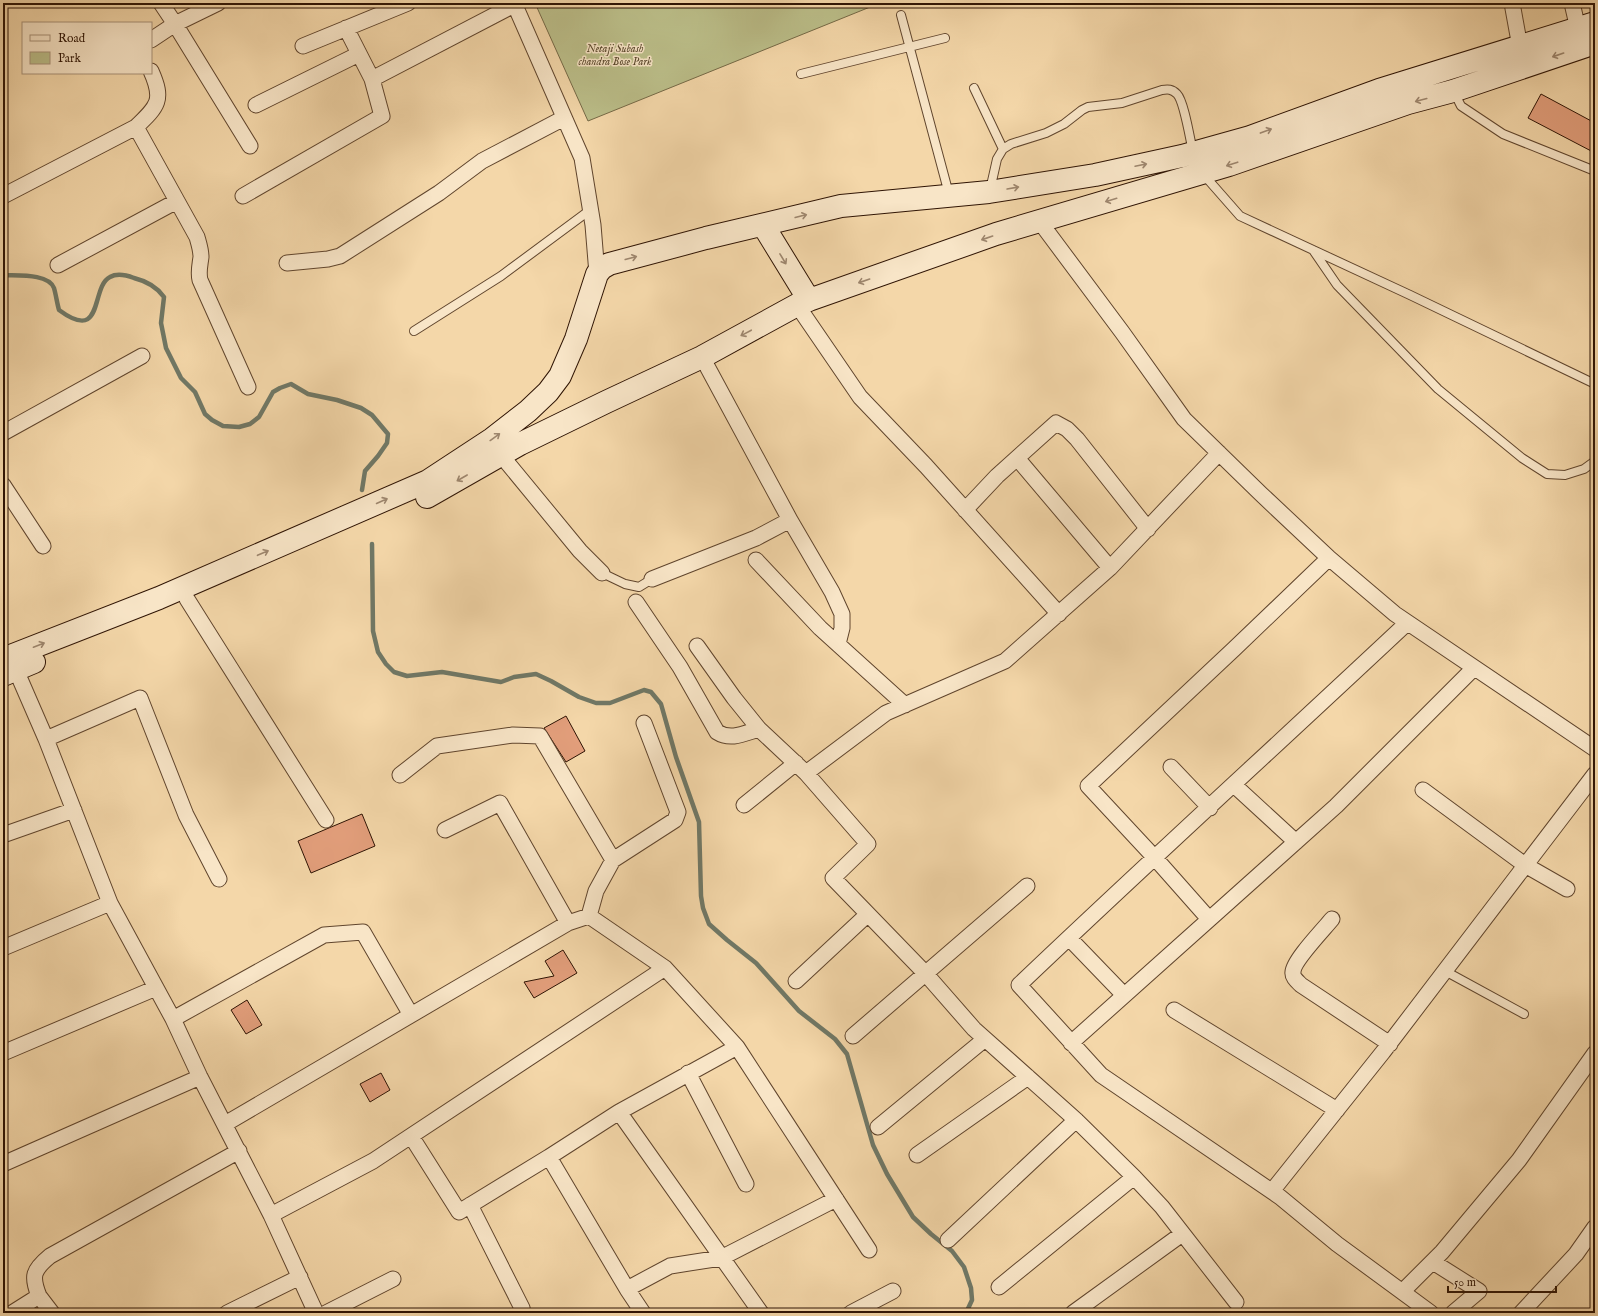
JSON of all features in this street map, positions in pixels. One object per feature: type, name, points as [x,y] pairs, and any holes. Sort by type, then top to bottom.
[{"type":"main road","points":[[7,668],[159,598],[428,481],[492,439],[548,392],[560,376],[576,339],[597,274],[602,268],[622,260],[841,206],[989,192],[1095,175],[1194,153],[1250,137],[1378,90],[1587,26]]},
{"type":"main road","points":[[7,668],[187,599],[309,549],[436,493],[501,455],[606,402],[702,357],[803,303],[996,234],[1202,173],[1408,103],[1453,91],[1595,43]]},
{"type":"main road","points":[[764,225],[803,303]]},
{"type":"street","points":[[161,3],[250,146]]},
{"type":"street","points":[[152,39],[175,24],[218,3]]},
{"type":"street","points":[[304,46],[408,3]]},
{"type":"street","points":[[1512,3],[1520,47]]},
{"type":"street","points":[[1572,3],[1587,26]]},
{"type":"street","points":[[372,80],[514,4],[582,158],[590,210],[597,274]]},
{"type":"street","points":[[243,196],[382,116],[372,80],[346,28]]},
{"type":"street","points":[[256,105],[359,54]]},
{"type":"street","points":[[3,196],[136,127],[151,113],[159,95],[152,74]]},
{"type":"street","points":[[287,263],[328,259],[340,256],[439,193],[482,161],[564,118]]},
{"type":"street","points":[[136,127],[197,238],[201,248],[198,273],[200,280],[248,387]]},
{"type":"street","points":[[58,265],[177,201]]},
{"type":"street","points":[[1040,222],[1122,332],[1184,419],[1329,558],[1394,614],[1595,749]]},
{"type":"street","points":[[803,303],[860,397],[926,466],[1059,614]]},
{"type":"street","points":[[3,433],[142,356]]},
{"type":"street","points":[[702,357],[790,520],[832,592],[842,614],[842,628],[838,644]]},
{"type":"street","points":[[965,510],[997,476],[1056,423],[1067,429],[1148,529]]},
{"type":"street","points":[[744,805],[886,713],[1005,661],[1110,568],[1219,453]]},
{"type":"street","points":[[501,455],[580,551],[602,573]]},
{"type":"street","points":[[1017,458],[1110,568]]},
{"type":"street","points":[[3,485],[43,546]]},
{"type":"street","points":[[652,579],[756,538],[790,520]]},
{"type":"street","points":[[1209,919],[1088,786],[1329,558]]},
{"type":"street","points":[[756,560],[820,628],[905,705]]},
{"type":"street","points":[[187,599],[326,820]]},
{"type":"street","points":[[636,602],[680,667],[717,732],[723,736],[732,737],[759,729]]},
{"type":"street","points":[[1407,622],[1210,808],[1154,858],[1019,985],[1101,1075],[1272,1191],[1337,1244],[1431,1313]]},
{"type":"street","points":[[697,646],[734,698],[759,729],[801,768],[868,844],[833,878],[925,973],[974,1029],[1076,1120],[1134,1177],[1162,1207],[1236,1302]]},
{"type":"street","points":[[7,668],[46,739],[110,903],[173,1019],[200,1077],[271,1214],[316,1313]]},
{"type":"street","points":[[1071,1043],[1336,806],[1474,668]]},
{"type":"street","points":[[46,739],[140,698],[186,814],[219,879]]},
{"type":"street","points":[[589,916],[596,891],[613,860],[674,820],[678,812],[644,723]]},
{"type":"street","points":[[400,776],[437,746],[513,735],[540,736],[613,860]]},
{"type":"street","points":[[1171,767],[1210,808]]},
{"type":"street","points":[[1272,1191],[1390,1044],[1595,774]]},
{"type":"street","points":[[1234,785],[1296,842]]},
{"type":"street","points":[[1423,790],[1525,865],[1567,889]]},
{"type":"street","points":[[445,830],[500,803],[568,923]]},
{"type":"street","points":[[3,835],[74,810]]},
{"type":"street","points":[[853,1036],[1027,886]]},
{"type":"street","points":[[3,948],[110,903]]},
{"type":"street","points":[[796,981],[868,914]]},
{"type":"street","points":[[225,1124],[568,923],[589,916]]},
{"type":"street","points":[[589,916],[665,968],[737,1047],[869,1250]]},
{"type":"street","points":[[1332,920],[1296,962],[1293,972],[1294,978],[1301,985],[1390,1044]]},
{"type":"street","points":[[173,1019],[324,935],[363,932],[411,1014]]},
{"type":"street","points":[[1069,938],[1124,995]]},
{"type":"street","points":[[271,1214],[373,1161],[665,968]]},
{"type":"street","points":[[3,1053],[156,988]]},
{"type":"street","points":[[1174,1010],[1337,1110]]},
{"type":"street","points":[[878,1127],[985,1039]]},
{"type":"street","points":[[411,1136],[459,1212],[620,1112],[737,1047]]},
{"type":"street","points":[[1403,1291],[1433,1262],[1519,1160],[1595,1053]]},
{"type":"street","points":[[688,1073],[746,1184]]},
{"type":"street","points":[[3,1164],[200,1077]]},
{"type":"street","points":[[918,1155],[1028,1077]]},
{"type":"street","points":[[620,1112],[721,1258],[762,1313]]},
{"type":"street","points":[[948,1240],[1076,1120]]},
{"type":"street","points":[[52,1313],[39,1296],[34,1284],[34,1275],[39,1265],[50,1256],[239,1151]]},
{"type":"street","points":[[549,1157],[643,1313]]},
{"type":"street","points":[[998,1287],[1134,1177]]},
{"type":"street","points":[[628,1289],[670,1266],[721,1258],[836,1198]]},
{"type":"street","points":[[470,1205],[522,1308],[523,1313]]},
{"type":"street","points":[[1521,1313],[1576,1254],[1595,1227]]},
{"type":"street","points":[[1073,1313],[1182,1234]]},
{"type":"street","points":[[1433,1262],[1479,1291],[1453,1313]]},
{"type":"street","points":[[232,1312],[300,1277]]},
{"type":"street","points":[[326,1313],[392,1279]]},
{"type":"street","points":[[851,1313],[893,1291]]},
{"type":"street","points":[[12,1313],[39,1296]]},
{"type":"lane","points":[[901,15],[911,47],[949,195]]},
{"type":"lane","points":[[801,74],[945,38]]},
{"type":"lane","points":[[974,88],[1002,149]]},
{"type":"lane","points":[[989,192],[997,159],[1002,149],[1011,144],[1046,133],[1064,124],[1088,107],[1122,103],[1169,89],[1174,91],[1180,99],[1194,153]]},
{"type":"lane","points":[[1453,91],[1461,106],[1503,134],[1595,171]]},
{"type":"lane","points":[[1202,173],[1240,216],[1595,384]]},
{"type":"lane","points":[[414,331],[501,276],[590,210]]},
{"type":"lane","points":[[1312,250],[1337,285],[1438,389],[1522,458],[1547,474],[1565,476],[1584,469],[1595,461]]},
{"type":"lane","points":[[602,573],[625,584],[639,587],[652,579]]},
{"type":"lane","points":[[1445,971],[1524,1014]]},
{"type":"green space","name":"Netaji Subash chandra Bose Park","points":[[535,3],[880,3],[588,121]]},
{"type":"building","points":[[1541,94],[1595,123],[1595,153],[1528,118]]},
{"type":"building","points":[[566,716],[585,751],[566,762],[544,728]]},
{"type":"building","points":[[362,814],[375,846],[311,873],[298,841]]},
{"type":"building","points":[[563,950],[577,973],[534,998],[524,982],[554,976],[545,961]]},
{"type":"building","points":[[247,1000],[262,1025],[246,1034],[231,1010]]},
{"type":"building","points":[[381,1073],[390,1090],[370,1102],[360,1084]]},
{"type":"waterway","points":[[3,275],[31,276],[51,283],[54,288],[59,310],[74,319],[84,321],[90,317],[94,310],[100,291],[104,283],[110,277],[119,275],[128,276],[155,287],[164,297],[161,323],[166,348],[181,378],[195,392],[205,414],[223,426],[239,427],[250,424],[259,417],[273,392],[291,384],[308,394],[337,400],[361,408],[372,415],[388,434],[387,443],[365,471],[362,490]]},
{"type":"waterway","points":[[372,544],[373,631],[378,652],[386,664],[394,672],[407,676],[442,672],[501,682],[514,677],[536,674],[579,697],[596,703],[610,703],[644,690],[651,692],[661,704],[676,757],[699,822],[701,896],[703,908],[709,924],[756,963],[799,1011],[835,1039],[847,1054],[873,1145],[887,1174],[913,1217],[952,1251],[964,1267],[971,1288],[972,1300],[966,1313]]}]
